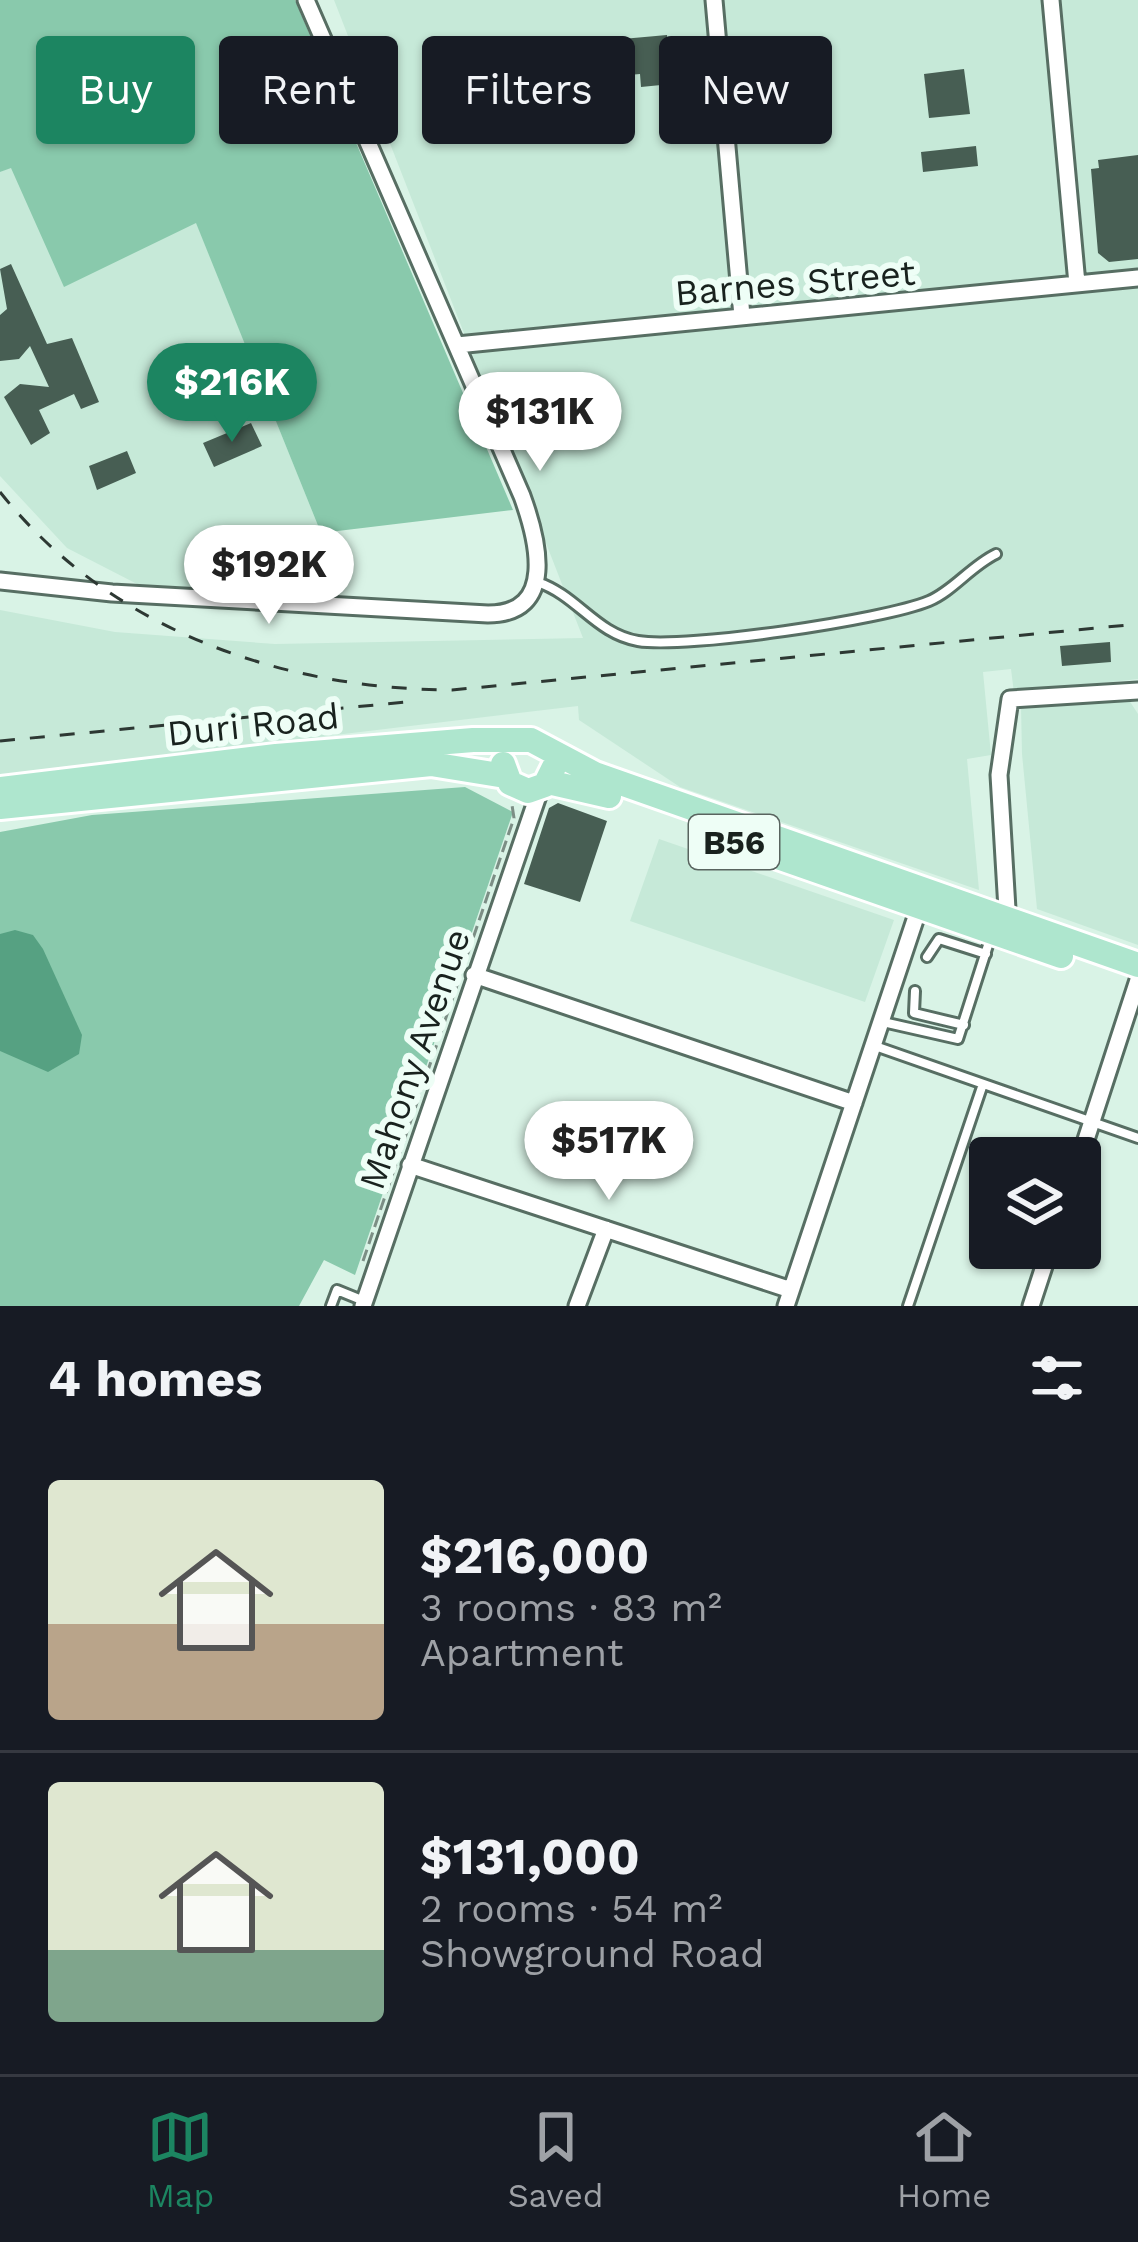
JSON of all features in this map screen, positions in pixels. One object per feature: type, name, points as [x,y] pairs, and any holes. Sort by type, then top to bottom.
[{"type":"main road","name":"B56","points":[[515,743],[532,740],[595,774],[865,872],[998,937],[1138,965]]},
{"type":"main road","name":"Duri Road","points":[[0,789],[418,742],[515,743]]},
{"type":"main road","points":[[515,743],[505,754],[521,792],[554,768],[551,753]]},
{"type":"main road","name":"Duri Road","points":[[0,807],[431,764],[521,792]]},
{"type":"main road","name":"B56","points":[[521,792],[588,788],[918,910],[1138,980]]},
{"type":"main road","points":[[865,872],[903,891],[918,910]]},
{"type":"street","points":[[0,581],[203,598],[502,614],[526,603],[536,582],[538,554],[529,516],[306,0]]},
{"type":"street","points":[[714,0],[742,316]]},
{"type":"street","points":[[1051,0],[1077,284]]},
{"type":"street","name":"Barnes Street","points":[[457,345],[1138,278]]},
{"type":"street","points":[[998,937],[999,775],[1010,699],[1138,691]]},
{"type":"street","name":"Mahony Avenue","points":[[364,1303],[522,831],[521,792]]},
{"type":"street","name":"Mahony Avenue","points":[[521,792],[522,831]]},
{"type":"street","points":[[410,1165],[606,1229],[788,1298],[918,910]]},
{"type":"street","points":[[474,975],[854,1103]]},
{"type":"street","points":[[1087,1137],[1138,980]]},
{"type":"street","points":[[577,1306],[606,1229]]},
{"type":"street","points":[[1031,1306],[1043,1269]]},
{"type":"lane","points":[[203,598],[218,534],[264,532],[286,541],[299,565],[300,604]]},
{"type":"lane","points":[[536,582],[572,598],[607,631],[666,642],[884,616],[934,599],[972,566],[996,554]]},
{"type":"lane","points":[[882,1022],[953,1040],[964,1025],[998,937],[939,940],[926,957]]},
{"type":"lane","points":[[915,991],[914,1012],[964,1025]]},
{"type":"lane","points":[[874,1046],[1138,1138]]},
{"type":"lane","points":[[908,1306],[982,1084]]},
{"type":"lane","points":[[331,1306],[337,1290],[364,1303]]},
{"type":"path","points":[[362,1265],[521,792]]},
{"type":"shaded area","points":[[0,0],[295,0],[310,36],[219,36],[219,144],[357,144],[513,510],[321,533],[196,223],[64,287],[11,168],[0,172]]},
{"type":"shaded area","points":[[334,0],[1138,0],[1138,679],[1014,693],[1011,669],[983,672],[991,755],[967,759],[979,890],[680,787],[579,720],[578,706],[0,775],[0,610],[115,632],[275,644],[583,638],[390,144],[398,144],[398,36],[348,36]]},
{"type":"shaded area","points":[[11,167],[196,222],[321,533],[319,593],[139,585],[67,548],[0,476],[0,172]]},
{"type":"shaded area","points":[[1127,697],[1138,714],[1138,945],[1037,909],[1022,754],[1021,706]]},
{"type":"shaded area","points":[[465,787],[513,812],[355,1275],[324,1260],[299,1306],[0,1306],[0,832],[92,815]]},
{"type":"shaded area","points":[[659,839],[894,920],[865,1002],[630,921]]},
{"type":"shaded area","points":[[15,930],[33,935],[43,949],[82,1035],[79,1054],[48,1072],[0,1051],[0,934]]},
{"type":"building","points":[[667,35],[659,36],[659,85],[641,87],[640,74],[635,74],[635,38]]},
{"type":"building","points":[[964,69],[970,114],[929,118],[924,74]]},
{"type":"building","points":[[976,146],[978,166],[923,172],[921,152]]},
{"type":"building","points":[[1138,155],[1138,259],[1109,262],[1098,253],[1091,169],[1099,168],[1098,160]]},
{"type":"building","points":[[11,264],[47,344],[72,338],[99,402],[81,409],[74,394],[39,410],[50,433],[31,445],[4,397],[20,384],[49,387],[30,346],[19,359],[0,361],[0,315],[7,309],[0,269]]},
{"type":"building","points":[[251,423],[262,446],[214,467],[203,443]]},
{"type":"building","points":[[127,451],[136,473],[97,490],[89,466]]},
{"type":"building","points":[[1110,642],[1111,662],[1062,666],[1060,646]]},
{"type":"building","points":[[558,803],[607,821],[580,902],[524,884],[549,808]]},
{"type":"railway","points":[[0,492],[44,540],[93,581],[146,615],[263,663],[388,687],[452,690],[1138,624]]},
{"type":"railway","points":[[0,741],[406,702]]}]
